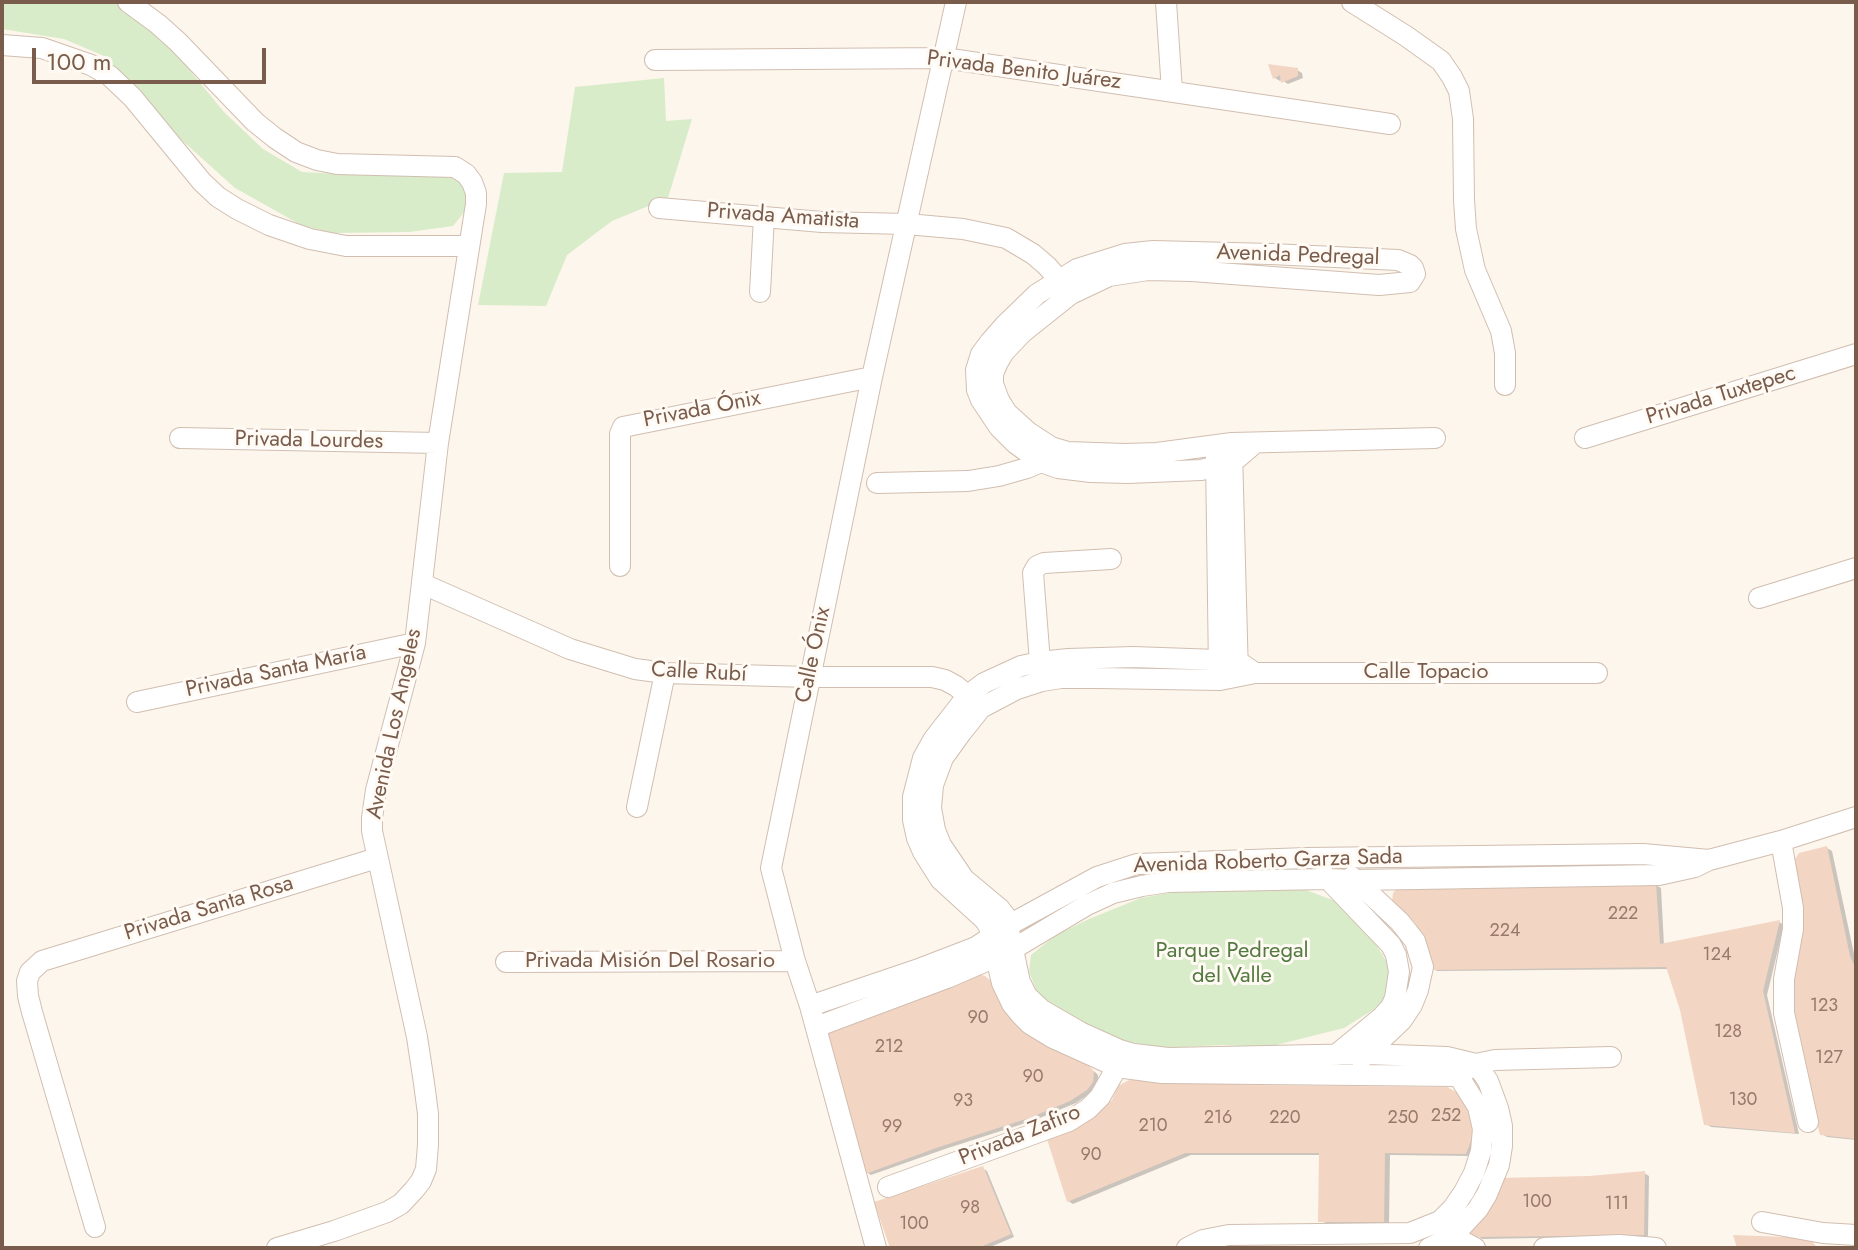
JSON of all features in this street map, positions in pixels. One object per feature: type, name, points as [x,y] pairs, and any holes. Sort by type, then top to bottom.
[{"type":"street","name":"Avenida Los Angeles","points":[[128,2],[178,42],[255,122],[296,152],[337,164],[455,167],[466,174],[476,193],[438,443],[415,643],[373,807],[372,831],[417,1037],[424,1083],[428,1114],[426,1169],[414,1190],[401,1204],[387,1212],[277,1248]]},
{"type":"street","name":"Calle Ónix","points":[[876,1248],[771,868],[872,377],[956,2]]},
{"type":"street","points":[[1166,2],[1172,91]]},
{"type":"street","points":[[1352,2],[1441,61],[1459,91],[1463,119],[1466,229],[1475,270],[1501,331],[1505,385]]},
{"type":"street","points":[[2,45],[42,48],[80,60],[110,76],[133,98],[218,197],[269,225],[310,239],[346,246],[468,246]]},
{"type":"street","name":"Privada Benito Juárez","points":[[655,60],[944,58],[1390,124]]},
{"type":"street","name":"Privada Amatista","points":[[659,208],[822,222],[963,229],[1006,238],[1033,254],[1065,287]]},
{"type":"street","points":[[760,292],[764,217]]},
{"type":"street","name":"Avenida Pedregal","points":[[1065,287],[1077,269],[1125,254],[1153,251],[1398,260],[1410,265],[1415,274],[1410,282],[1379,285],[1192,271],[1148,270],[1109,276],[1093,282],[1037,294],[981,354],[976,370],[977,390],[987,411],[1015,443],[1046,454],[1224,455]]},
{"type":"street","name":"Privada Tuxtepec","points":[[1585,438],[1856,354]]},
{"type":"street","name":"Privada Ónix","points":[[620,566],[620,434],[623,427],[872,377]]},
{"type":"street","name":"Privada Lourdes","points":[[180,438],[438,443]]},
{"type":"street","points":[[1234,671],[1224,455],[1254,444],[1435,438]]},
{"type":"street","points":[[877,483],[968,481],[1014,472],[1046,454]]},
{"type":"street","points":[[1040,662],[1033,573],[1037,566],[1111,559]]},
{"type":"street","points":[[1759,598],[1856,568]]},
{"type":"street","name":"Calle Rubí","points":[[423,584],[570,649],[635,669],[665,673],[809,677],[932,677],[956,686],[975,701]]},
{"type":"street","name":"Privada Santa María","points":[[137,702],[415,643]]},
{"type":"street","points":[[1009,925],[1000,909],[964,879],[949,859],[935,830],[931,808],[933,785],[943,758],[961,733],[984,683],[1001,674],[1040,662],[1068,659],[1133,657],[1234,671]]},
{"type":"street","points":[[1234,671],[1061,678],[1029,684],[1001,696],[975,701],[933,740],[923,758],[913,797],[913,820],[923,852],[940,879],[985,920],[1034,1004],[1119,1058],[1175,1074],[1311,1075],[1367,1054],[1402,1020],[1418,990],[1423,967],[1415,941],[1400,922],[1332,858]]},
{"type":"street","name":"Calle Topacio","points":[[1234,671],[1597,673]]},
{"type":"street","points":[[637,807],[665,673]]},
{"type":"street","name":"Avenida Roberto Garza Sada","points":[[816,1027],[947,978],[1087,905],[1113,893],[1142,886],[1168,882],[1659,875],[1695,867],[1709,860],[1856,817]]},
{"type":"street","points":[[1781,841],[1793,908],[1793,929],[1784,979],[1784,1013],[1808,1122]]},
{"type":"street","name":"Avenida Roberto Garza Sada","points":[[1000,948],[1009,925],[1097,877],[1137,864],[1307,858],[1643,854],[1709,860]]},
{"type":"street","name":"Privada Santa Rosa","points":[[95,1227],[28,996],[30,972],[42,961],[377,858]]},
{"type":"street","points":[[1307,858],[1391,945],[1399,972],[1391,1007],[1339,1066]]},
{"type":"street","name":"Avenida Roberto Garza Sada","points":[[810,1006],[954,956],[1000,948]]},
{"type":"street","name":"Privada Misión Del Rosario","points":[[506,962],[795,961]]},
{"type":"street","points":[[1119,1058],[1134,1054],[1339,1066],[1452,1067],[1495,1060],[1611,1057]]},
{"type":"street","points":[[1367,1054],[1452,1067],[1472,1095],[1482,1118],[1481,1151],[1474,1173],[1453,1208],[1447,1228]]},
{"type":"street","name":"Privada Zafiro","points":[[888,1187],[1069,1121],[1100,1097],[1119,1058]]},
{"type":"street","points":[[1429,1248],[1447,1228],[1478,1209],[1499,1165],[1502,1126],[1495,1097],[1476,1064]]},
{"type":"street","points":[[1762,1222],[1828,1240],[1856,1235]]},
{"type":"street","points":[[1187,1248],[1203,1240],[1229,1235],[1410,1233],[1447,1228],[1475,1248]]},
{"type":"street","points":[[1544,1248],[1619,1245],[1656,1248]]},
{"type":"green space","points":[[2,2],[115,2],[165,40],[224,112],[263,149],[302,172],[439,175],[457,179],[467,193],[466,210],[453,226],[409,232],[332,233],[301,225],[235,188],[175,134],[104,56],[64,39],[2,29]]},
{"type":"green space","points":[[664,78],[666,121],[692,119],[668,198],[612,221],[567,255],[546,306],[478,305],[504,173],[562,172],[575,87]]},
{"type":"green space","name":"Parque Pedregal del Valle","points":[[1232,885],[1306,890],[1338,902],[1369,932],[1393,973],[1384,1003],[1344,1028],[1268,1047],[1222,1045],[1163,1048],[1115,1039],[1038,994],[1029,972],[1031,955],[1056,935],[1141,898]]},
{"type":"building","points":[[1268,64],[1298,68],[1298,76],[1281,83],[1280,75],[1273,79]]},
{"type":"building","points":[[1827,846],[1850,956],[1856,969],[1856,1139],[1820,1135],[1792,1026],[1790,983],[1803,918],[1795,859],[1799,853]]},
{"type":"building","points":[[1656,883],[1660,944],[1780,920],[1763,991],[1795,1133],[1704,1125],[1680,1010],[1666,967],[1430,970],[1425,942],[1415,923],[1392,902],[1397,889]]},
{"type":"building","points":[[979,974],[991,981],[997,995],[1031,1036],[1089,1066],[1094,1071],[1093,1082],[1070,1101],[1029,1118],[865,1174],[820,1029]]},
{"type":"building","points":[[1133,1078],[1250,1085],[1447,1087],[1466,1101],[1474,1124],[1472,1138],[1466,1154],[1385,1153],[1384,1222],[1318,1222],[1319,1153],[1185,1153],[1067,1202],[1047,1139],[1095,1116],[1112,1100],[1118,1086]]},
{"type":"building","points":[[983,1166],[1011,1234],[978,1248],[890,1248],[874,1202]]},
{"type":"building","points":[[1645,1171],[1644,1235],[1475,1237],[1468,1231],[1499,1178]]},
{"type":"building","points":[[1733,1235],[1810,1238],[1817,1248],[1737,1248]]}]
